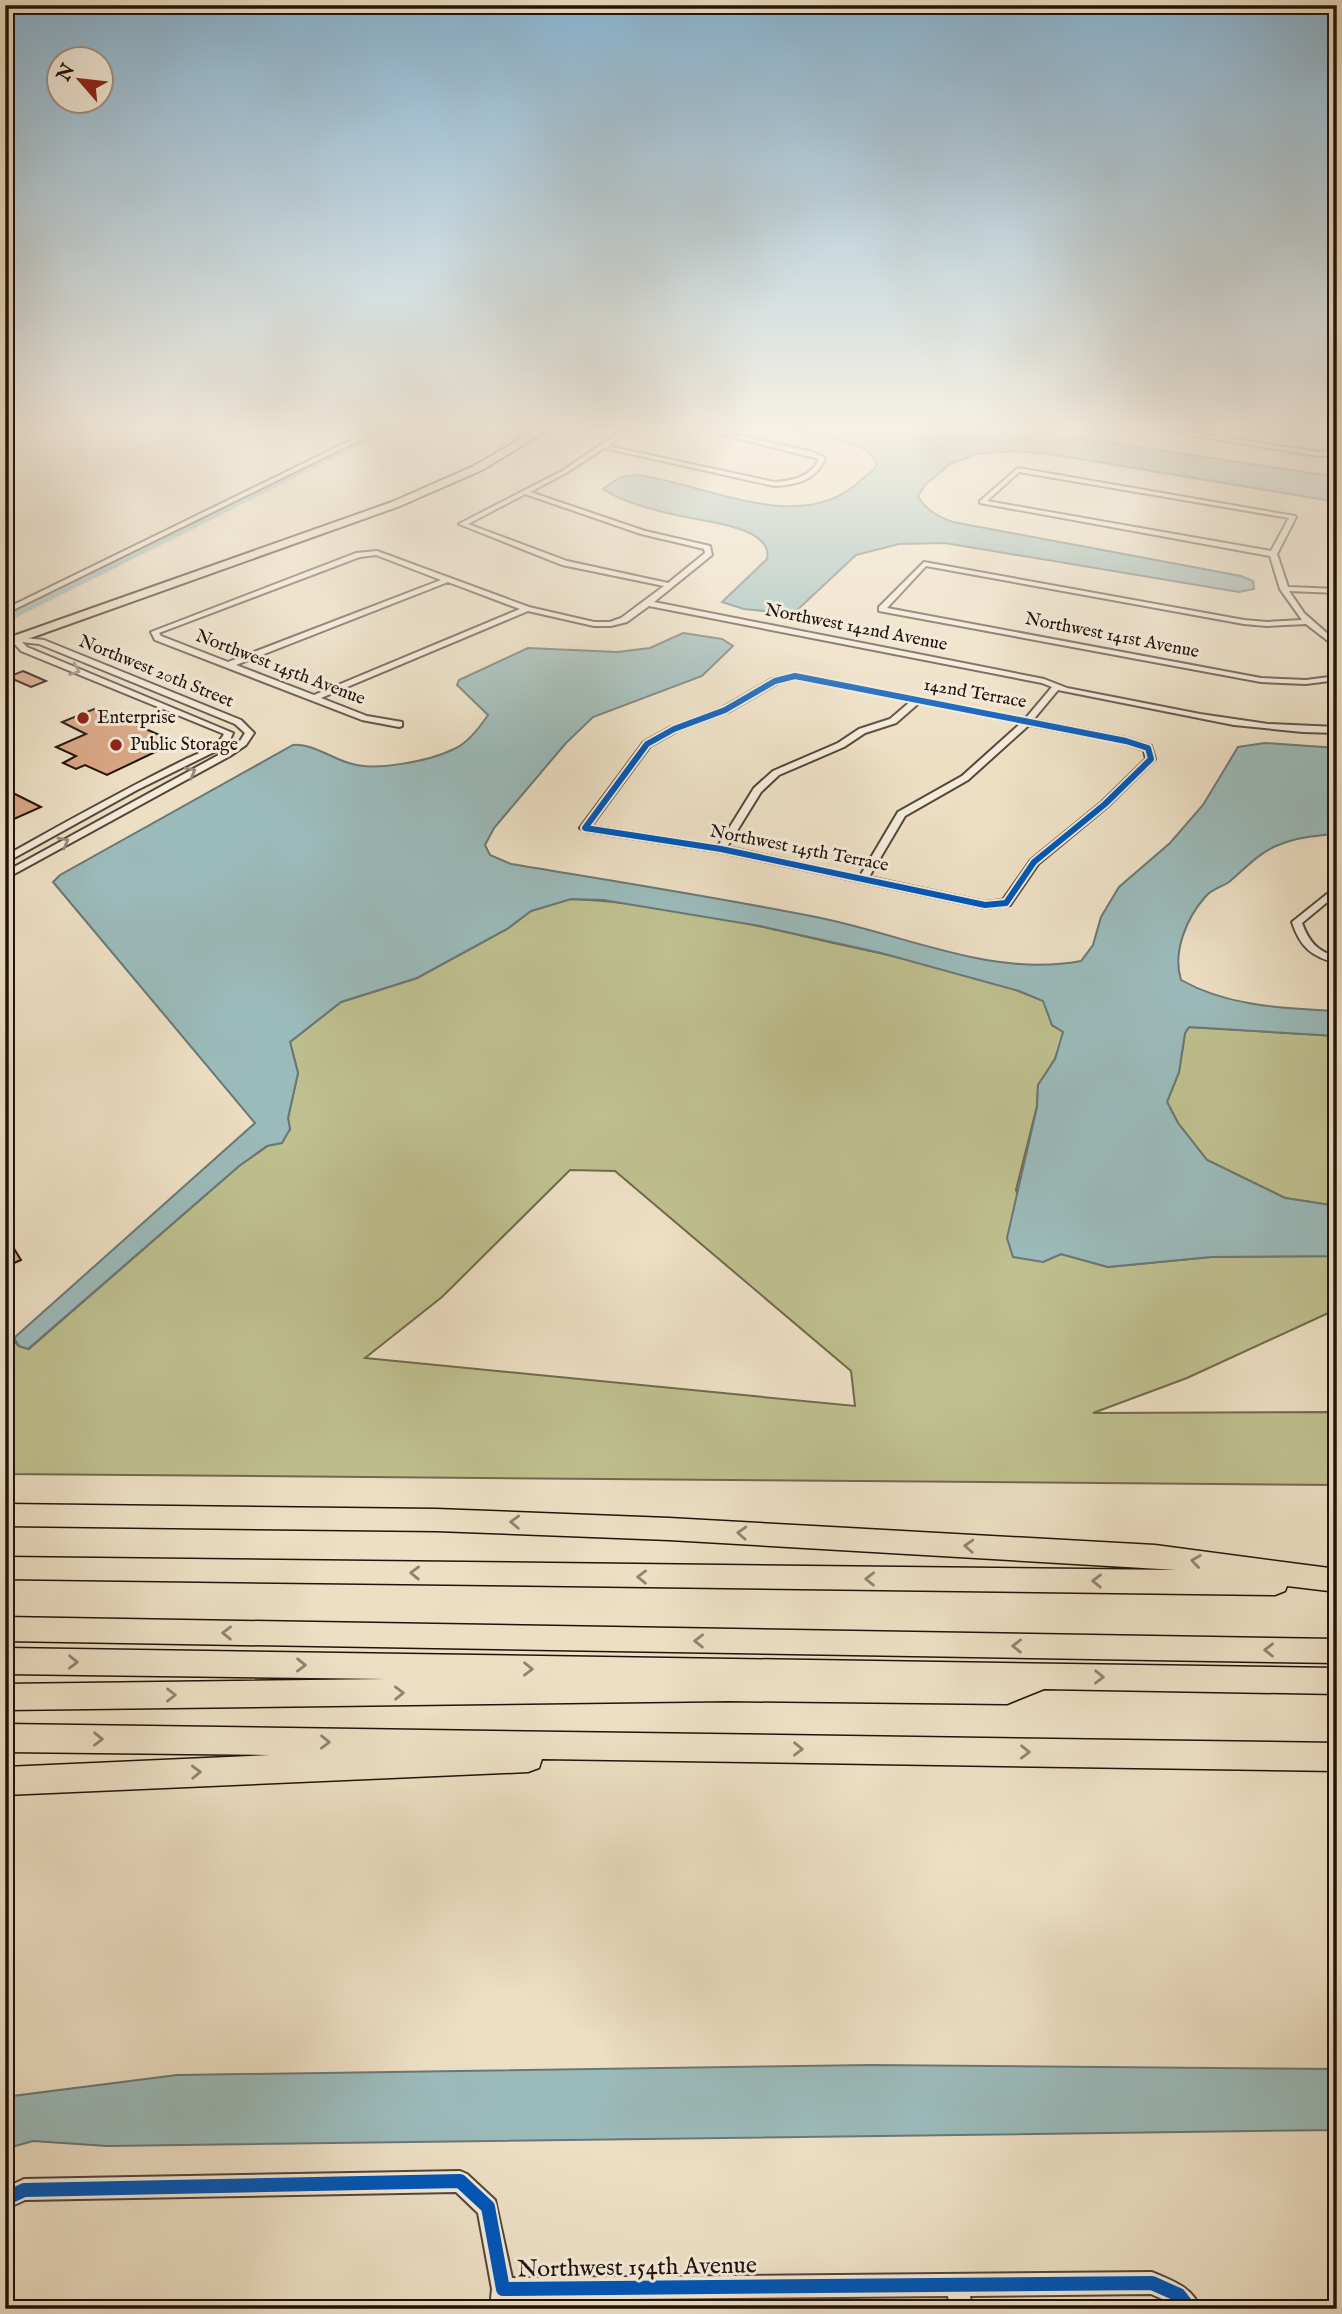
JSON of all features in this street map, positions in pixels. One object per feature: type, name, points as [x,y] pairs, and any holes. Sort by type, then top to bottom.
[{"type":"highway","points":[[5,1515],[423,1520],[642,1528],[1155,1556],[1337,1582]]},
{"type":"highway","points":[[5,1568],[1337,1582]]},
{"type":"highway","points":[[5,1629],[1337,1651]]},
{"type":"highway","points":[[5,1661],[1337,1681]]},
{"type":"highway","points":[[5,1697],[729,1688],[1007,1691],[1048,1676]]},
{"type":"highway","points":[[5,1738],[1337,1757]]},
{"type":"highway","points":[[5,1780],[763,1748]]},
{"type":"main road","points":[[8,637],[286,536]]},
{"type":"main road","points":[[8,637],[303,536]]},
{"type":"street","points":[[5,612],[160,536]]},
{"type":"street","points":[[494,536],[565,563],[667,585]]},
{"type":"street","points":[[229,665],[447,580],[527,609],[594,624],[611,624],[624,620],[648,603],[709,553],[707,548],[656,536]]},
{"type":"street","points":[[1172,536],[1273,554]]},
{"type":"street","points":[[1273,554],[1283,536]]},
{"type":"street","name":"Northwest 145th Avenue","points":[[399,724],[365,718],[158,638],[155,632],[346,560],[377,553],[447,580]]},
{"type":"street","points":[[1273,554],[1282,572],[1286,592],[1307,622],[1337,646]]},
{"type":"street","name":"Northwest 141st Avenue","points":[[1307,622],[1244,622],[924,564],[882,609],[1261,680],[1306,682],[1337,678]]},
{"type":"street","points":[[1286,592],[1337,591]]},
{"type":"street","points":[[1286,592],[1337,596]]},
{"type":"street","name":"Northwest 142nd Avenue","points":[[648,603],[1057,686],[1255,719],[1337,724]]},
{"type":"street","points":[[314,698],[527,609]]},
{"type":"street","name":"Northwest 20th Street","points":[[5,860],[226,740],[229,733],[24,649],[8,637]]},
{"type":"street","name":"Northwest 20th Street","points":[[5,876],[227,754],[243,743],[250,733],[238,722],[41,642],[8,637]]},
{"type":"street","name":"142nd Terrace","points":[[584,828],[647,744],[674,729],[725,710],[775,681],[795,677],[1029,720],[1148,748],[1151,759],[1105,804],[1034,862],[1006,903]]},
{"type":"street","points":[[864,877],[901,814],[965,778],[1029,720],[1057,686]]},
{"type":"street","name":"Northwest 142nd Avenue","points":[[1057,686],[1065,690],[1232,722],[1278,728],[1337,730]]},
{"type":"street","points":[[721,849],[757,790],[776,773],[841,745],[862,731],[893,722],[917,700]]},
{"type":"street","name":"Northwest 145th Terrace","points":[[584,828],[721,849],[864,877],[985,905],[1006,903]]},
{"type":"street","points":[[1337,889],[1297,922],[1303,941],[1315,955],[1337,960]]},
{"type":"street","name":"Northwest 154th Avenue","points":[[5,2199],[23,2190],[460,2181],[488,2207],[502,2299],[958,2284],[1152,2283],[1184,2302]]},
{"type":"street","points":[[958,2284],[961,2309]]},
{"type":"green space","points":[[570,899],[636,904],[703,915],[940,967],[993,982],[1044,1001],[1052,1025],[1064,1032],[1055,1059],[1038,1085],[1037,1106],[1016,1190],[1043,1262],[1061,1254],[1108,1267],[1211,1257],[1337,1256],[1337,1309],[1187,1378],[1093,1413],[1337,1412],[1337,1485],[5,1474],[5,1333],[19,1346],[29,1349],[239,1166],[290,1130],[288,1118],[298,1073],[290,1042],[341,1002],[417,978],[507,929],[531,911]],"holes":[[[570,1170],[615,1171],[851,1371],[855,1406],[365,1358],[442,1297]]]},
{"type":"green space","points":[[1189,1027],[1337,1036],[1337,1206],[1285,1198],[1207,1160],[1178,1123],[1167,1102],[1179,1072],[1185,1033]]},
{"type":"water","points":[[754,536],[1028,536],[1241,576],[1253,581],[1254,589],[1239,592],[945,543],[899,544],[856,555],[793,614],[744,609],[722,602],[767,559],[766,548]]},
{"type":"water","points":[[683,633],[722,639],[733,646],[702,676],[593,717],[566,743],[494,828],[485,845],[490,855],[511,864],[816,917],[981,959],[1048,965],[1081,961],[1093,945],[1101,917],[1119,887],[1170,843],[1203,805],[1238,747],[1265,743],[1337,748],[1337,831],[1276,846],[1229,882],[1208,894],[1187,924],[1178,958],[1181,980],[1218,996],[1257,1004],[1337,1011],[1337,1036],[1189,1027],[1185,1033],[1179,1072],[1167,1102],[1178,1123],[1207,1160],[1285,1198],[1337,1206],[1337,1256],[1211,1257],[1108,1267],[1061,1254],[1043,1262],[1013,1257],[1007,1238],[1037,1107],[1038,1085],[1055,1059],[1063,1032],[1052,1025],[1043,1001],[1019,991],[881,953],[760,926],[603,900],[571,899],[531,911],[507,929],[417,978],[341,1002],[290,1042],[298,1073],[288,1118],[290,1129],[282,1143],[267,1146],[239,1166],[28,1349],[19,1346],[14,1338],[255,1123],[53,882],[60,875],[293,745],[314,748],[349,763],[373,766],[417,761],[454,749],[469,739],[488,715],[457,685],[459,680],[528,648],[617,652],[650,648]]},
{"type":"water","points":[[871,2065],[1337,2069],[1337,2130],[107,2146],[33,2141],[5,2149],[5,2097],[177,2075]]},
{"type":"building","points":[[23,671],[46,681],[31,687],[8,677]]},
{"type":"building","name":"Public Storage","points":[[94,709],[176,742],[107,775],[85,765],[76,769],[63,763],[76,756],[56,747],[86,734],[62,722]]},
{"type":"building","points":[[5,789],[41,807],[5,823]]},
{"type":"building","points":[[5,1234],[21,1260],[5,1267]]},
{"type":"waterway","points":[[5,620],[174,536]]},
{"type":"cycle path","points":[[795,676],[1126,741],[1148,748],[1151,759],[1105,804],[1034,862],[1006,903],[985,905],[721,849],[585,828],[647,744],[674,729],[725,710],[775,681],[795,676]]},
{"type":"cycle path","points":[[5,2199],[24,2190],[460,2181],[488,2207],[503,2289],[1152,2283],[1179,2295],[1190,2309]]},
{"type":"place","name":"Enterprise","points":[[83,718]]},
{"type":"place","name":"Public Storage","points":[[116,745]]}]
